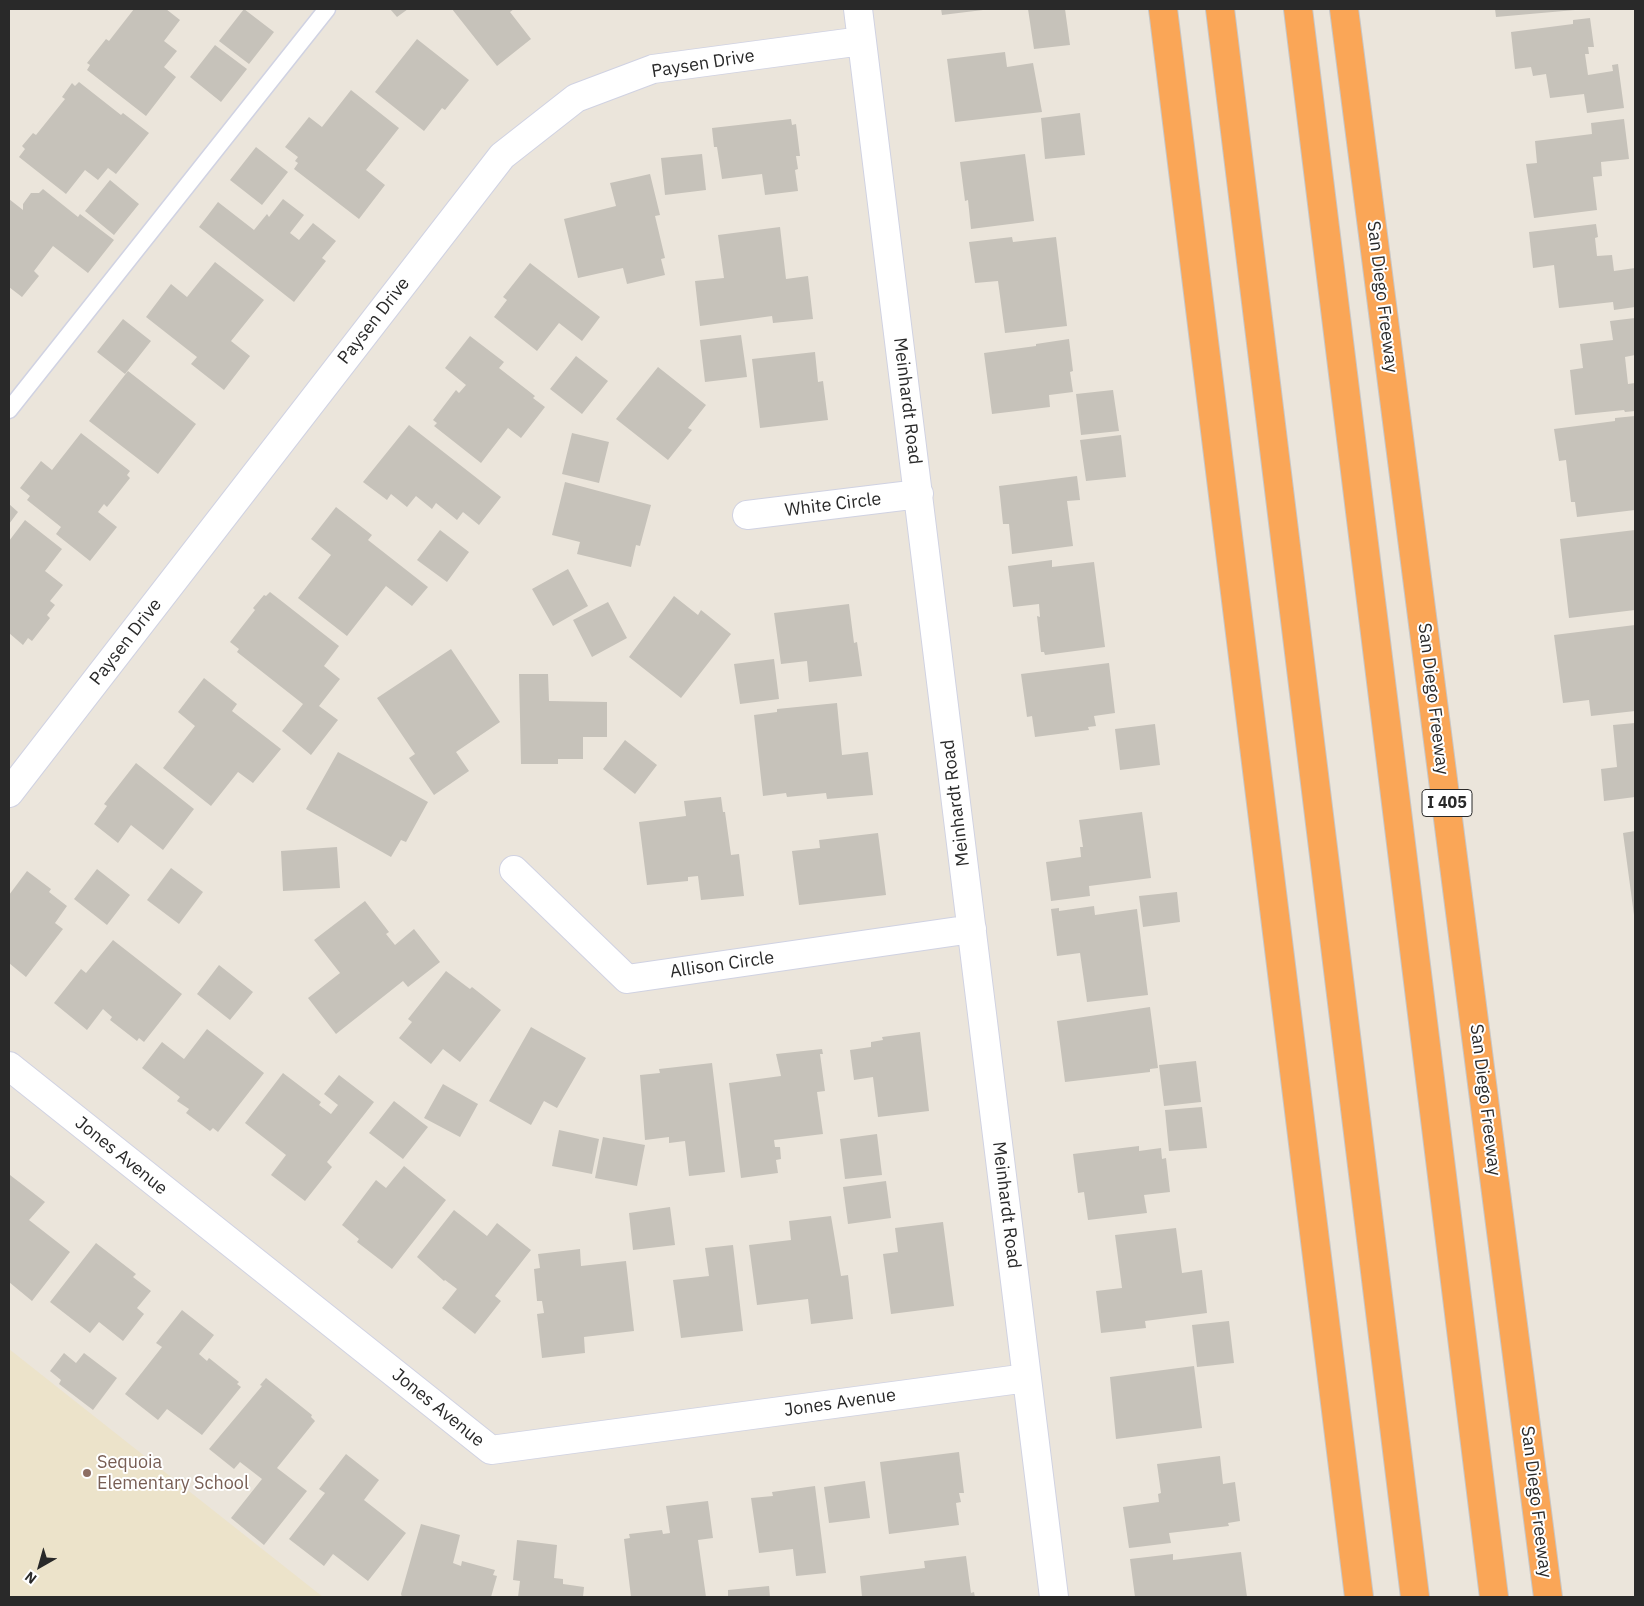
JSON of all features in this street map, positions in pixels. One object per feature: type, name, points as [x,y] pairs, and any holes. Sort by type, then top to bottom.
[{"type":"highway","points":[[1162,9],[1359,1597]]},
{"type":"highway","points":[[1220,9],[1416,1597]]},
{"type":"highway","points":[[1298,9],[1494,1597]]},
{"type":"highway","name":"San Diego Freeway","points":[[1344,9],[1548,1597]]},
{"type":"street","name":"Meinhardt Road","points":[[858,9],[1054,1597]]},
{"type":"street","name":"Paysen Drive","points":[[9,793],[502,156],[576,98],[653,69],[862,41]]},
{"type":"street","name":"White Circle","points":[[747,515],[918,494]]},
{"type":"street","name":"Allison Circle","points":[[514,870],[627,979],[972,930]]},
{"type":"street","name":"Jones Avenue","points":[[9,1066],[491,1450],[1027,1378]]},
{"type":"lane","points":[[9,410],[327,9]]},
{"type":"shaded area","name":"Sequoia Elementary School","points":[[9,1349],[323,1597],[9,1597]]},
{"type":"building","points":[[134,9],[166,9],[180,20],[164,41],[177,51],[164,67],[176,77],[146,116],[87,70],[90,65],[87,63],[106,39],[109,41]]},
{"type":"building","points":[[244,9],[274,32],[249,64],[219,41]]},
{"type":"building","points":[[390,9],[408,9],[397,17]]},
{"type":"building","points":[[452,9],[514,9],[510,12],[531,39],[497,66]]},
{"type":"building","points":[[941,9],[983,9],[983,10],[942,15]]},
{"type":"building","points":[[1028,9],[1065,9],[1070,45],[1034,49]]},
{"type":"building","points":[[1495,9],[1575,9],[1575,10],[1496,17]]},
{"type":"building","points":[[1590,18],[1594,47],[1588,47],[1589,54],[1585,54],[1588,75],[1613,71],[1612,65],[1618,64],[1624,108],[1587,113],[1584,94],[1550,98],[1546,74],[1533,76],[1531,67],[1515,69],[1511,32],[1573,24],[1573,20]]},
{"type":"building","points":[[417,39],[469,80],[445,110],[442,108],[424,131],[375,92]]},
{"type":"building","points":[[215,45],[247,69],[221,102],[190,77]]},
{"type":"building","points":[[1005,52],[1007,67],[1033,63],[1042,112],[955,122],[947,59]]},
{"type":"building","points":[[79,82],[121,115],[123,113],[149,133],[116,174],[108,168],[98,180],[85,170],[66,194],[19,157],[25,149],[22,146],[33,133],[36,135],[65,99],[62,97],[72,83],[75,86]]},
{"type":"building","points":[[351,90],[399,128],[366,170],[385,185],[359,219],[294,169],[298,163],[295,161],[298,157],[285,147],[309,117],[322,127]]},
{"type":"building","points":[[1080,113],[1085,155],[1045,159],[1041,118]]},
{"type":"building","points":[[791,119],[792,125],[796,124],[800,156],[796,156],[798,169],[795,170],[798,191],[765,195],[762,174],[722,179],[717,147],[714,147],[712,128]]},
{"type":"building","points":[[1624,119],[1629,159],[1601,162],[1602,176],[1593,177],[1597,210],[1534,218],[1526,164],[1537,163],[1535,141],[1592,134],[1591,123]]},
{"type":"building","points":[[256,147],[288,172],[262,205],[230,180]]},
{"type":"building","points":[[702,154],[706,190],[665,195],[661,158]]},
{"type":"building","points":[[1025,154],[1034,221],[971,229],[968,200],[965,201],[960,162]]},
{"type":"building","points":[[650,174],[660,215],[655,216],[665,258],[661,259],[665,275],[627,284],[623,268],[578,278],[564,219],[616,206],[610,183]]},
{"type":"building","points":[[110,180],[139,204],[114,235],[85,211]]},
{"type":"building","points":[[43,189],[78,217],[80,214],[114,240],[88,273],[53,246],[34,271],[39,276],[22,297],[9,287],[9,199],[23,210],[23,204],[31,193],[39,193]]},
{"type":"building","points":[[283,199],[304,215],[290,233],[299,240],[313,223],[336,241],[322,258],[326,261],[294,302],[199,227],[218,202],[254,230],[267,214],[269,217]]},
{"type":"building","points":[[1596,224],[1598,237],[1595,238],[1597,256],[1612,255],[1614,271],[1635,268],[1635,307],[1614,310],[1613,302],[1559,308],[1554,265],[1533,268],[1529,232]]},
{"type":"building","points":[[780,227],[786,279],[808,276],[813,319],[773,323],[772,316],[700,326],[695,281],[724,278],[718,235]]},
{"type":"building","points":[[1012,237],[1013,242],[1056,237],[1067,326],[1005,333],[998,281],[975,283],[969,242]]},
{"type":"building","points":[[215,262],[264,300],[231,341],[250,356],[224,390],[191,364],[197,357],[146,317],[171,284],[187,297]]},
{"type":"building","points":[[530,263],[600,317],[582,341],[559,323],[537,351],[494,317],[507,300],[503,297]]},
{"type":"building","points":[[1635,318],[1635,355],[1625,357],[1628,384],[1635,383],[1635,411],[1625,412],[1624,410],[1575,415],[1570,370],[1583,368],[1580,344],[1613,340],[1610,321]]},
{"type":"building","points":[[123,319],[151,341],[125,374],[97,352]]},
{"type":"building","points":[[741,335],[747,377],[705,382],[700,340]]},
{"type":"building","points":[[470,336],[504,362],[499,368],[535,396],[533,398],[545,407],[521,438],[508,428],[481,463],[434,426],[437,423],[433,420],[456,390],[459,393],[466,385],[445,368]]},
{"type":"building","points":[[1069,339],[1073,371],[1070,372],[1073,392],[1049,395],[1050,407],[992,414],[984,353],[1036,346],[1036,344]]},
{"type":"building","points":[[815,352],[818,382],[823,381],[828,420],[760,428],[752,359]]},
{"type":"building","points":[[576,356],[608,381],[582,414],[550,389]]},
{"type":"building","points":[[658,367],[706,405],[688,428],[692,430],[668,460],[616,419]]},
{"type":"building","points":[[128,371],[196,424],[158,474],[89,421]]},
{"type":"building","points":[[1113,390],[1119,431],[1081,435],[1076,394]]},
{"type":"building","points":[[1635,416],[1635,510],[1577,517],[1575,502],[1571,502],[1566,460],[1559,461],[1554,429],[1615,421],[1615,418]]},
{"type":"building","points":[[409,425],[501,497],[479,525],[463,512],[457,520],[436,503],[432,509],[416,496],[407,507],[391,494],[387,500],[363,482]]},
{"type":"building","points":[[81,433],[130,471],[127,475],[130,478],[107,507],[104,504],[98,512],[117,527],[90,561],[56,534],[61,527],[27,500],[30,496],[20,488],[41,461],[52,470]]},
{"type":"building","points":[[572,433],[609,442],[599,483],[562,474]]},
{"type":"building","points":[[1121,435],[1126,477],[1086,481],[1080,440]]},
{"type":"building","points":[[1077,476],[1080,500],[1067,501],[1073,546],[1012,554],[1009,524],[1003,524],[999,486]]},
{"type":"building","points":[[565,482],[651,505],[640,546],[636,545],[631,567],[577,554],[580,542],[552,535]]},
{"type":"building","points":[[9,504],[18,512],[9,524]]},
{"type":"building","points":[[336,507],[372,535],[368,540],[428,587],[412,606],[386,586],[347,636],[298,598],[331,555],[311,539]]},
{"type":"building","points":[[25,520],[62,549],[45,571],[63,585],[50,601],[55,605],[47,615],[50,618],[32,641],[28,638],[23,645],[9,633],[9,541]]},
{"type":"building","points":[[440,530],[469,552],[447,582],[417,560]]},
{"type":"building","points":[[1635,530],[1635,610],[1569,618],[1560,539]]},
{"type":"building","points":[[1052,560],[1052,567],[1094,562],[1105,647],[1045,655],[1044,652],[1041,652],[1037,616],[1040,617],[1039,604],[1013,607],[1008,566]]},
{"type":"building","points":[[568,569],[588,606],[553,626],[532,589]]},
{"type":"building","points":[[270,592],[339,646],[324,666],[340,679],[319,706],[338,720],[311,755],[282,731],[303,704],[237,652],[239,649],[230,642],[255,610],[253,608],[264,595],[266,596]]},
{"type":"building","points":[[674,596],[698,615],[701,610],[731,634],[681,698],[629,657]]},
{"type":"building","points":[[608,602],[627,638],[592,657],[573,620]]},
{"type":"building","points":[[849,604],[854,643],[857,642],[862,676],[809,682],[807,661],[781,664],[774,613]]},
{"type":"building","points":[[1635,625],[1635,711],[1591,716],[1589,700],[1563,703],[1554,635]]},
{"type":"building","points":[[451,649],[500,722],[456,752],[469,771],[434,795],[409,758],[415,754],[377,698]]},
{"type":"building","points":[[774,659],[779,699],[740,704],[734,664]]},
{"type":"building","points":[[1109,663],[1115,713],[1094,716],[1096,726],[1088,727],[1089,730],[1035,737],[1032,716],[1027,717],[1021,674]]},
{"type":"building","points":[[519,674],[548,674],[549,701],[607,702],[607,737],[583,737],[583,759],[558,759],[558,764],[521,764]]},
{"type":"building","points":[[204,678],[237,704],[232,711],[281,749],[253,783],[238,772],[211,806],[163,768],[195,726],[178,712]]},
{"type":"building","points":[[837,703],[842,755],[868,752],[873,795],[827,799],[826,793],[787,797],[786,793],[763,796],[754,715],[777,712],[777,709]]},
{"type":"building","points":[[1635,723],[1635,797],[1604,801],[1601,769],[1617,767],[1613,725]]},
{"type":"building","points":[[1155,724],[1160,765],[1120,770],[1115,729]]},
{"type":"building","points":[[625,740],[657,765],[635,794],[603,769]]},
{"type":"building","points":[[338,752],[428,802],[406,842],[401,840],[391,857],[306,809]]},
{"type":"building","points":[[136,763],[194,809],[163,850],[131,825],[118,843],[94,824],[107,806],[104,804]]},
{"type":"building","points":[[721,797],[731,855],[739,854],[744,896],[701,900],[698,876],[688,877],[688,881],[647,885],[639,822],[686,816],[684,801]]},
{"type":"building","points":[[1142,812],[1151,878],[1089,886],[1090,896],[1051,901],[1046,862],[1081,857],[1080,847],[1083,847],[1079,820]]},
{"type":"building","points":[[1635,831],[1635,915],[1634,915],[1623,833]]},
{"type":"building","points":[[878,833],[886,895],[799,905],[792,851],[820,848],[819,840]]},
{"type":"building","points":[[337,847],[340,888],[283,891],[281,851]]},
{"type":"building","points":[[171,868],[203,892],[179,924],[147,900]]},
{"type":"building","points":[[97,869],[130,895],[107,925],[74,899]]},
{"type":"building","points":[[27,871],[51,889],[49,892],[67,906],[55,923],[63,929],[26,977],[9,963],[9,895]]},
{"type":"building","points":[[1177,892],[1180,922],[1143,927],[1139,896]]},
{"type":"building","points":[[365,901],[389,932],[386,934],[395,945],[414,929],[440,962],[408,987],[403,981],[336,1034],[308,998],[340,973],[314,940]]},
{"type":"building","points":[[1094,906],[1095,915],[1137,909],[1148,995],[1087,1002],[1080,953],[1057,956],[1051,909],[1059,908],[1059,911]]},
{"type":"building","points":[[113,940],[182,994],[144,1042],[139,1038],[137,1041],[110,1020],[112,1017],[103,1009],[87,1030],[54,1003],[81,969],[86,973]]},
{"type":"building","points":[[219,965],[253,992],[230,1020],[197,994]]},
{"type":"building","points":[[446,971],[470,989],[472,987],[501,1010],[460,1062],[443,1049],[431,1064],[399,1038],[412,1022],[408,1019]]},
{"type":"building","points":[[1150,1007],[1158,1068],[1150,1069],[1150,1072],[1065,1082],[1057,1021]]},
{"type":"building","points":[[531,1027],[586,1058],[557,1108],[544,1101],[531,1125],[489,1101]]},
{"type":"building","points":[[207,1029],[264,1073],[218,1132],[213,1128],[210,1131],[186,1113],[189,1109],[177,1101],[180,1097],[142,1068],[162,1042],[184,1059]]},
{"type":"building","points":[[920,1032],[929,1111],[878,1117],[873,1077],[854,1080],[850,1050],[871,1047],[871,1042],[883,1040],[882,1037]]},
{"type":"building","points":[[822,1049],[823,1054],[820,1054],[825,1091],[817,1092],[823,1134],[774,1140],[775,1147],[780,1147],[781,1159],[776,1160],[778,1173],[741,1178],[729,1083],[781,1076],[776,1054]]},
{"type":"building","points":[[1196,1061],[1201,1102],[1164,1106],[1159,1065]]},
{"type":"building","points":[[712,1063],[725,1172],[689,1176],[685,1141],[669,1143],[669,1137],[645,1140],[640,1075],[660,1073],[659,1069]]},
{"type":"building","points":[[283,1073],[321,1102],[319,1105],[331,1114],[338,1105],[324,1094],[339,1075],[374,1102],[327,1162],[332,1167],[305,1201],[271,1175],[286,1155],[245,1123]]},
{"type":"building","points":[[443,1084],[478,1104],[460,1137],[424,1118]]},
{"type":"building","points":[[394,1101],[428,1127],[403,1159],[369,1133]]},
{"type":"building","points":[[1202,1107],[1207,1148],[1169,1151],[1165,1110]]},
{"type":"building","points":[[559,1130],[599,1139],[592,1174],[552,1166]]},
{"type":"building","points":[[877,1134],[882,1175],[845,1179],[840,1139]]},
{"type":"building","points":[[603,1137],[645,1145],[637,1186],[595,1178]]},
{"type":"building","points":[[1139,1146],[1139,1151],[1161,1148],[1162,1159],[1166,1158],[1170,1192],[1144,1195],[1147,1213],[1088,1220],[1084,1192],[1078,1193],[1073,1154]]},
{"type":"building","points":[[404,1166],[446,1200],[392,1269],[357,1242],[359,1239],[342,1225],[376,1180],[386,1188]]},
{"type":"building","points":[[10,1175],[45,1202],[29,1220],[70,1252],[32,1301],[9,1282]]},
{"type":"building","points":[[886,1181],[891,1218],[848,1224],[843,1187]]},
{"type":"building","points":[[670,1207],[675,1245],[633,1250],[629,1213]]},
{"type":"building","points":[[454,1210],[487,1236],[497,1223],[531,1250],[495,1296],[501,1301],[475,1334],[442,1308],[457,1289],[444,1281],[417,1257]]},
{"type":"building","points":[[831,1216],[841,1276],[848,1275],[853,1319],[811,1324],[808,1299],[757,1305],[749,1245],[791,1240],[789,1221]]},
{"type":"building","points":[[943,1222],[954,1306],[891,1314],[883,1254],[898,1252],[895,1228]]},
{"type":"building","points":[[1176,1228],[1182,1273],[1202,1270],[1207,1313],[1145,1321],[1146,1328],[1101,1333],[1096,1291],[1122,1288],[1115,1235]]},
{"type":"building","points":[[96,1243],[136,1274],[133,1277],[151,1291],[137,1308],[144,1314],[123,1341],[99,1322],[90,1333],[50,1302]]},
{"type":"building","points":[[733,1245],[743,1331],[681,1338],[673,1280],[709,1276],[705,1248]]},
{"type":"building","points":[[580,1249],[581,1266],[626,1261],[634,1331],[584,1337],[585,1353],[542,1358],[537,1314],[544,1313],[542,1301],[537,1301],[534,1269],[540,1268],[538,1254]]},
{"type":"building","points":[[182,1310],[214,1335],[199,1354],[207,1361],[209,1358],[239,1382],[237,1384],[241,1387],[202,1435],[167,1409],[158,1420],[125,1394],[162,1347],[156,1343]]},
{"type":"building","points":[[1229,1321],[1234,1363],[1197,1367],[1192,1325]]},
{"type":"building","points":[[64,1353],[76,1363],[84,1353],[117,1378],[93,1410],[59,1384],[61,1380],[50,1371]]},
{"type":"building","points":[[1194,1366],[1202,1428],[1116,1439],[1110,1377]]},
{"type":"building","points":[[266,1378],[312,1415],[311,1417],[315,1421],[277,1468],[307,1491],[264,1545],[231,1518],[262,1479],[240,1462],[234,1469],[209,1449],[262,1386],[260,1385]]},
{"type":"building","points":[[959,1452],[964,1493],[959,1493],[961,1502],[956,1503],[959,1525],[889,1534],[880,1462]]},
{"type":"building","points":[[346,1454],[379,1480],[364,1500],[406,1533],[368,1581],[333,1554],[324,1566],[289,1539],[325,1493],[319,1489]]},
{"type":"building","points":[[1220,1456],[1223,1484],[1235,1482],[1240,1521],[1228,1523],[1229,1526],[1169,1533],[1171,1543],[1129,1548],[1123,1507],[1159,1502],[1158,1494],[1161,1493],[1157,1464]]},
{"type":"building","points":[[865,1481],[870,1518],[829,1523],[824,1487]]},
{"type":"building","points":[[815,1486],[826,1573],[796,1576],[793,1549],[759,1553],[751,1498],[773,1496],[772,1492]]},
{"type":"building","points":[[708,1501],[713,1538],[698,1540],[706,1597],[631,1597],[624,1539],[630,1538],[629,1534],[662,1530],[663,1534],[670,1533],[666,1506]]},
{"type":"building","points":[[421,1524],[460,1535],[453,1563],[461,1566],[462,1561],[495,1570],[493,1575],[497,1576],[491,1597],[402,1597],[401,1594]]},
{"type":"building","points":[[517,1540],[557,1545],[554,1578],[563,1579],[563,1584],[584,1587],[583,1597],[518,1597],[520,1581],[513,1580]]},
{"type":"building","points":[[1241,1552],[1247,1597],[1135,1597],[1130,1559],[1173,1554],[1173,1560]]},
{"type":"building","points":[[966,1556],[971,1593],[974,1592],[975,1597],[862,1597],[860,1576],[925,1568],[924,1561]]},
{"type":"building","points":[[769,1586],[770,1597],[728,1597],[728,1590]]},
{"type":"place","name":"Sequoia Elementary School","points":[[87,1473]]}]
